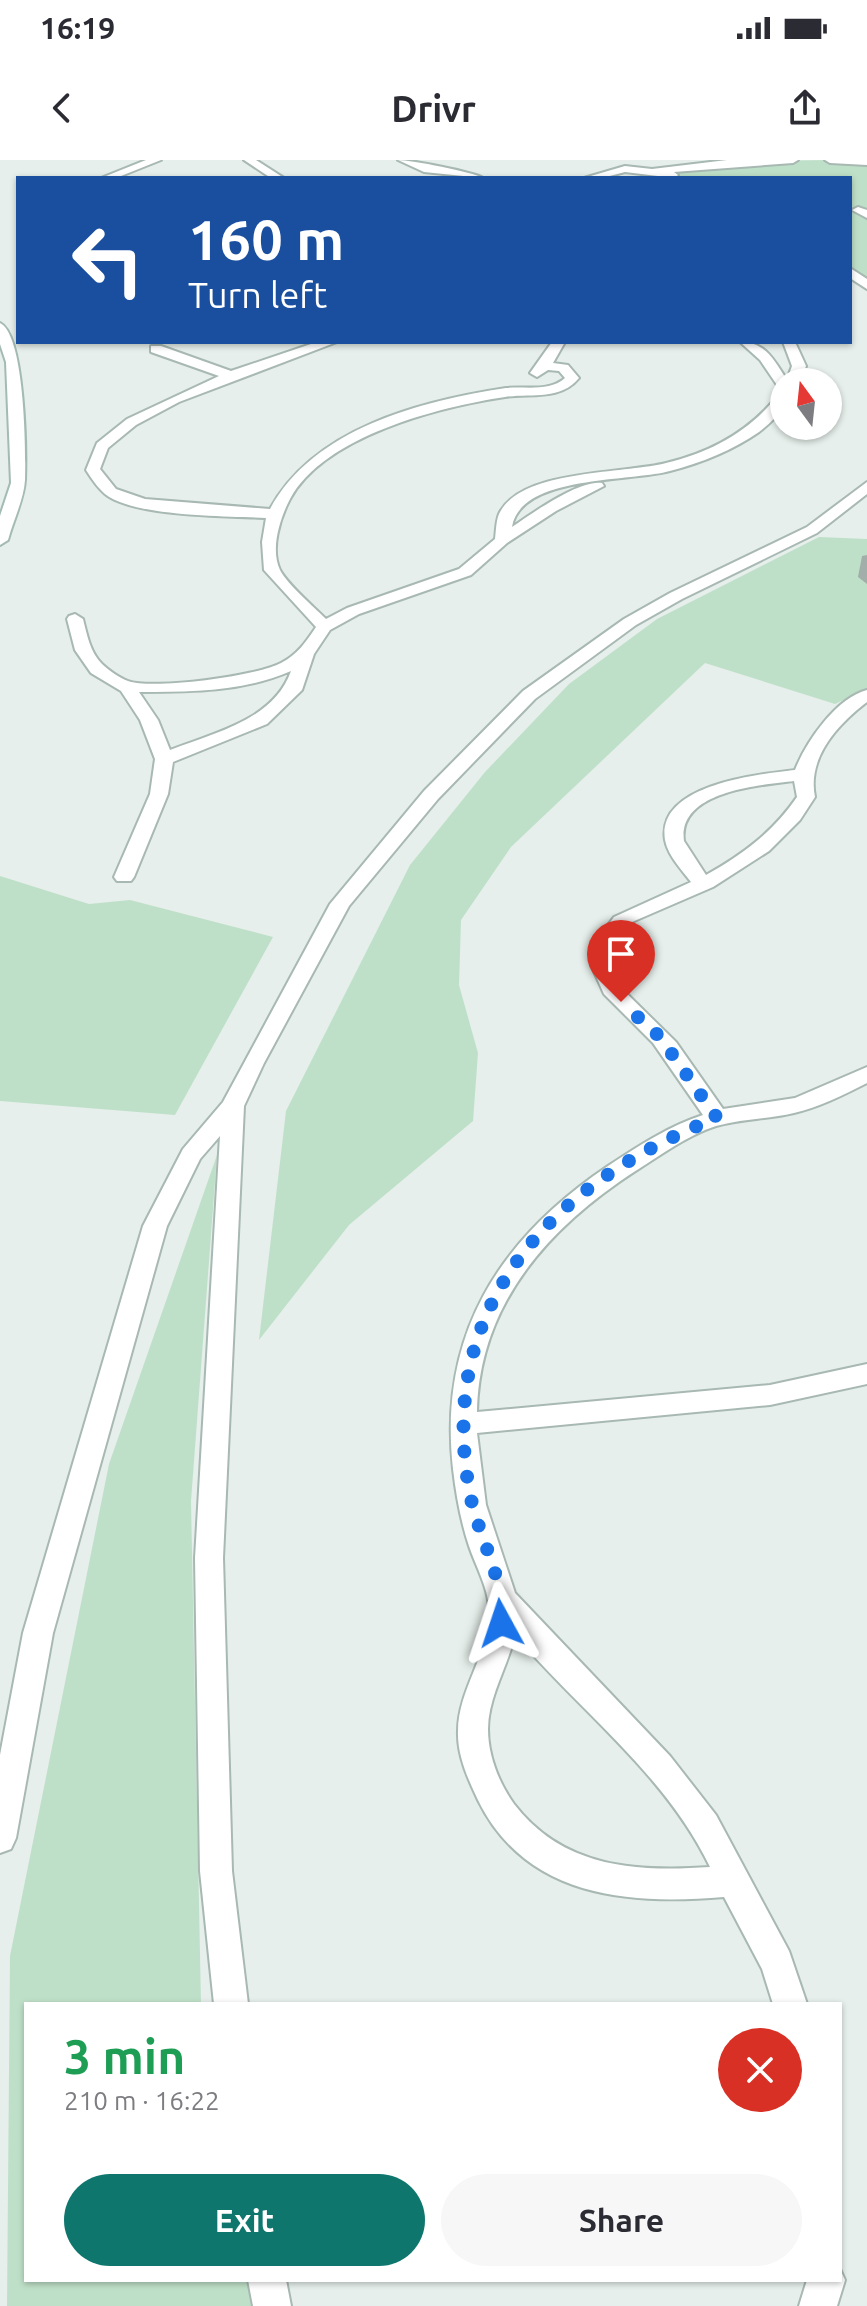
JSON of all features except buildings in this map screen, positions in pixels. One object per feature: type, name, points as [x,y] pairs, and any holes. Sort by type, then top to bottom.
[{"type":"street","points":[[112,176],[156,160]]},
{"type":"street","points":[[249,160],[276,176]]},
{"type":"street","points":[[403,160],[424,169],[466,176]]},
{"type":"street","points":[[595,176],[610,171],[656,171],[737,162],[793,160]]},
{"type":"street","points":[[830,160],[867,162]]},
{"type":"street","points":[[391,165],[430,176]]},
{"type":"street","points":[[656,171],[672,176]]},
{"type":"street","points":[[852,292],[867,295]]},
{"type":"street","points":[[0,327],[13,362],[18,483],[0,540]]},
{"type":"street","points":[[274,514],[182,507],[127,498],[111,492],[92,470],[94,454],[106,441],[158,407],[230,375],[325,344]]},
{"type":"street","points":[[513,391],[548,366],[554,344]]},
{"type":"street","points":[[749,344],[765,357],[772,368]]},
{"type":"street","points":[[790,344],[798,368]]},
{"type":"street","points":[[156,349],[230,375]]},
{"type":"street","points":[[324,627],[272,570],[274,514],[307,470],[336,447],[423,410],[513,391],[556,389],[568,384],[572,378],[563,368],[548,366]]},
{"type":"street","points":[[502,540],[506,515],[515,504],[533,492],[585,478],[666,468],[705,455],[741,438],[770,415]]},
{"type":"street","points":[[164,759],[261,720],[293,690],[306,653],[324,627],[353,611],[465,572],[502,540],[571,497],[631,474]]},
{"type":"street","points":[[0,1838],[38,1633],[155,1226],[191,1155],[233,1106],[253,1063],[340,904],[431,795],[529,695],[630,622],[676,596],[812,530],[849,504],[867,486]]},
{"type":"street","points":[[75,619],[83,650],[97,669],[127,687],[149,720],[164,759],[159,794],[124,877]]},
{"type":"street","points":[[127,687],[219,683],[269,675],[306,653]]},
{"type":"street","points":[[717,1118],[660,1037],[621,1002],[607,983],[601,968],[604,942],[623,918],[703,884],[742,863],[766,845],[806,797],[802,775],[835,719],[854,701],[867,695]]},
{"type":"street","points":[[703,884],[680,851],[674,836],[679,820],[689,806],[738,781],[802,775]]},
{"type":"street","points":[[789,2002],[777,1963],[706,1827],[656,1761],[589,1690],[542,1648],[504,1601],[482,1540],[470,1494],[461,1424],[473,1345],[488,1305],[511,1269],[563,1211],[594,1184],[679,1133],[717,1118],[795,1106],[867,1074]]},
{"type":"street","points":[[231,2002],[216,1871],[209,1558],[233,1106]]},
{"type":"street","points":[[461,1424],[770,1395],[867,1374]]},
{"type":"street","points":[[504,1601],[498,1645],[474,1713],[473,1751],[491,1797],[513,1827],[543,1855],[593,1876],[644,1885],[733,1881]]},
{"type":"street","points":[[267,2282],[272,2306]]},
{"type":"street","points":[[818,2306],[825,2282]]},
{"type":"green space","points":[[763,161],[867,162],[867,285],[852,274],[852,176],[672,176],[656,171]]},
{"type":"green space","points":[[819,537],[867,539],[867,689],[835,704],[705,663],[511,847],[461,920],[459,985],[478,1053],[473,1121],[349,1225],[259,1340],[286,1111],[410,865],[485,772],[569,684],[657,619]]},
{"type":"green space","points":[[0,876],[89,904],[130,900],[273,937],[175,1115],[0,1101]]},
{"type":"green space","points":[[217,1155],[191,1501],[201,2002],[24,2002],[24,2282],[259,2282],[264,2306],[7,2306],[10,1956],[109,1464]]},
{"type":"route","points":[[501,1623],[504,1601],[482,1540],[470,1494],[461,1424],[473,1345],[488,1305],[511,1269],[563,1211],[594,1184],[679,1133],[717,1118],[660,1037],[621,1002]]}]
